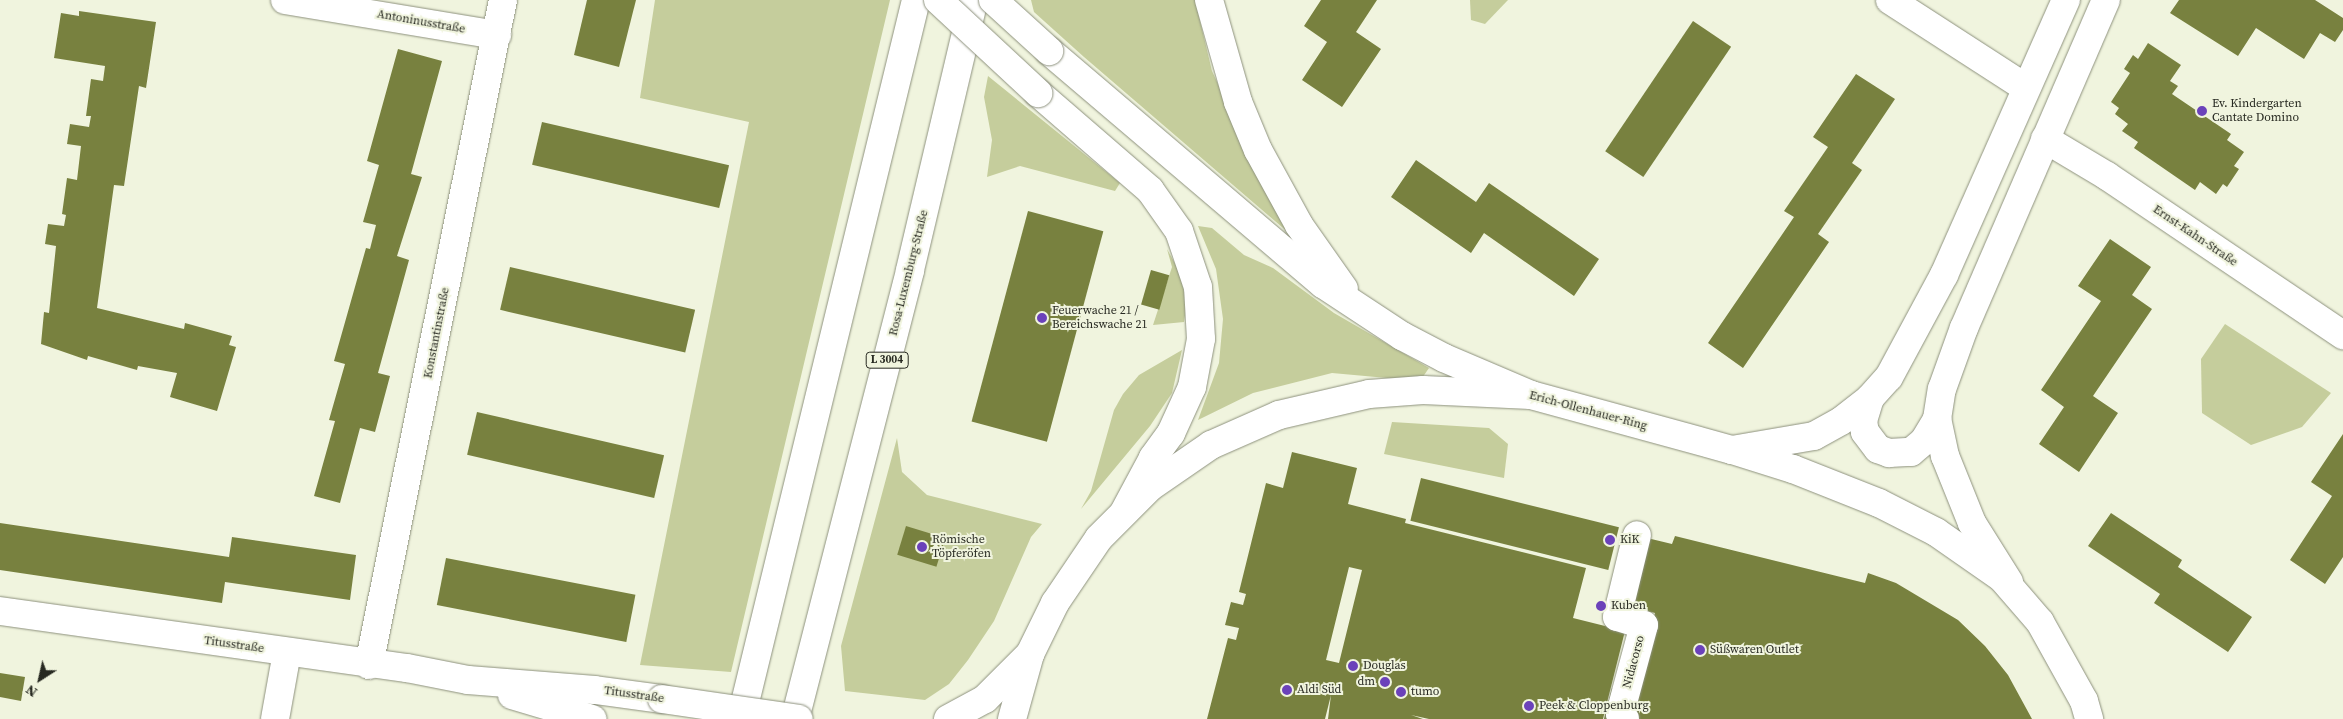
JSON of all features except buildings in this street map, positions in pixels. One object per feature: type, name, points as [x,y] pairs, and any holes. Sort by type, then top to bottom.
[{"type":"main road","name":"Antoninusstraße","points":[[285,0],[497,35]]},
{"type":"main road","name":"Konstantinstraße","points":[[369,665],[503,0]]},
{"type":"main road","points":[[741,719],[916,0]]},
{"type":"main road","points":[[938,0],[1038,93],[1150,190],[1179,231],[1198,286],[1201,339],[1192,387],[1171,433],[1153,458],[1124,512]]},
{"type":"main road","name":"Rosa-Luxemburg-Straße","points":[[795,719],[908,280],[974,0]]},
{"type":"main road","points":[[993,0],[1049,51],[1264,237],[1362,311],[1444,358],[1531,395]]},
{"type":"main road","points":[[1209,0],[1238,102],[1265,165],[1299,225],[1362,311]]},
{"type":"main road","points":[[1890,0],[2026,88]]},
{"type":"main road","points":[[1732,450],[1814,436],[1841,421],[1870,398],[1889,376],[1944,275],[2066,0]]},
{"type":"main road","points":[[1870,398],[1863,421],[1865,432],[1878,449],[1889,453],[1912,452],[1924,441],[1937,418],[1942,389],[1964,328],[2106,0]]},
{"type":"main road","name":"Ernst-Kahn-Straße","points":[[2045,138],[2107,176],[2343,335]]},
{"type":"main road","name":"Erich-Ollenhauer-Ring","points":[[1012,719],[1030,654],[1049,613],[1072,574],[1124,512],[1180,465],[1211,445],[1244,428],[1305,407],[1369,394],[1423,390],[1477,390],[1531,395],[1732,450],[1852,491],[1900,513],[1971,554],[2002,578],[2040,622],[2062,657],[2084,701],[2089,719]]},
{"type":"main road","points":[[1937,418],[1945,456],[1972,523],[2021,599]]},
{"type":"main road","name":"Nidacorso","points":[[1625,719],[1620,714],[1644,625],[1617,617],[1637,535]]},
{"type":"main road","name":"Titusstraße","points":[[0,611],[468,680],[595,690],[799,719]]},
{"type":"main road","points":[[275,719],[287,652]]},
{"type":"main road","points":[[948,719],[991,694],[1030,654]]},
{"type":"main road","name":"Titusstraße","points":[[468,680],[592,719]]},
{"type":"green space","points":[[655,0],[890,0],[731,672],[640,665],[749,122],[640,98]]},
{"type":"green space","points":[[1031,0],[1195,0],[1212,71],[1254,163],[1304,246],[1034,12]]},
{"type":"green space","points":[[1470,0],[1508,0],[1485,24],[1471,20]]},
{"type":"green space","points":[[988,76],[1120,183],[1115,191],[1020,166],[987,177],[992,140],[984,97]]},
{"type":"green space","points":[[1198,226],[1212,228],[1244,255],[1273,268],[1334,313],[1429,368],[1420,381],[1332,373],[1253,393],[1198,420],[1219,363],[1223,319],[1216,269]]},
{"type":"green space","points":[[1167,249],[1178,269],[1187,302],[1184,322],[1153,325],[1172,267]]},
{"type":"green space","points":[[2225,324],[2331,393],[2302,427],[2251,445],[2202,413],[2201,359]]},
{"type":"green space","points":[[1182,350],[1172,393],[1150,426],[1081,509],[1091,491],[1114,410],[1123,394],[1139,375]]},
{"type":"green space","points":[[1392,422],[1489,428],[1508,444],[1504,478],[1384,454]]},
{"type":"green space","points":[[897,438],[902,472],[927,495],[1042,524],[1031,537],[994,621],[968,660],[949,684],[925,700],[845,691],[841,646]]},
{"type":"place","name":"Ev. Kindergarten Cantate Domino","points":[[2202,111]]},
{"type":"place","name":"Feuerwache 21 / Bereichswache 21","points":[[1042,318]]},
{"type":"place","name":"KiK","points":[[1610,540]]},
{"type":"place","name":"Römische Töpferöfen","points":[[922,547]]},
{"type":"place","name":"Kuben","points":[[1601,606]]},
{"type":"place","name":"Süßwaren Outlet","points":[[1700,650]]},
{"type":"place","name":"Douglas","points":[[1353,666]]},
{"type":"place","name":"dm","points":[[1385,682]]},
{"type":"place","name":"Aldi Süd","points":[[1287,690]]},
{"type":"place","name":"tumo","points":[[1401,692]]},
{"type":"place","name":"Peek & Cloppenburg","points":[[1529,706]]}]
